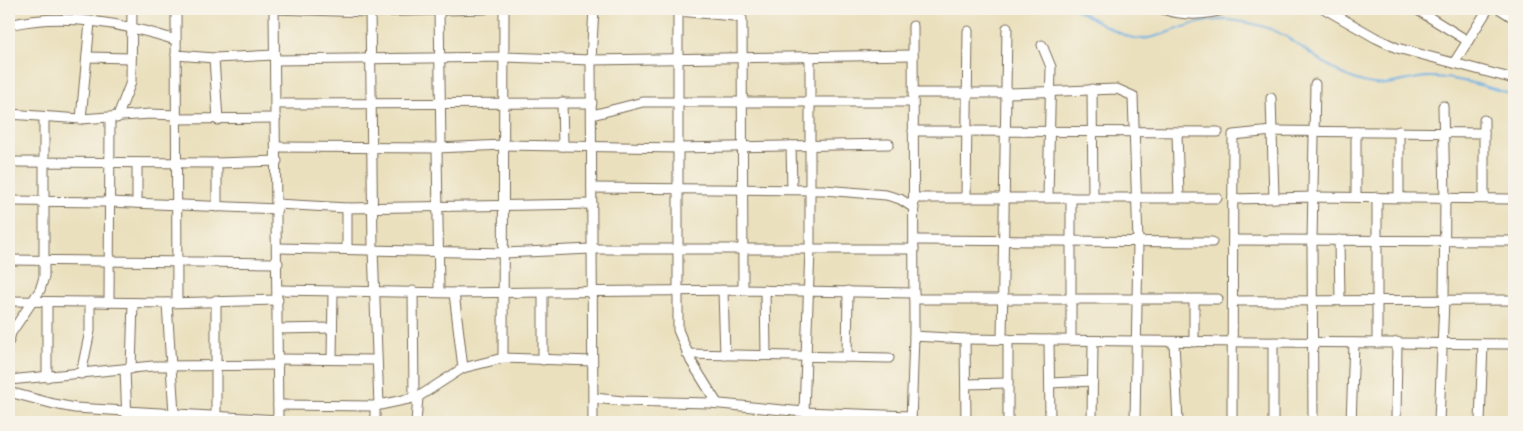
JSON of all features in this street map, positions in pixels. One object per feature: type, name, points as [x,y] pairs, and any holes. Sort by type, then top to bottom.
[{"type":"street","points":[[109,302],[110,163],[114,118],[131,82],[132,9]]},
{"type":"street","points":[[176,9],[177,302]]},
{"type":"street","points":[[9,392],[61,406],[126,409],[174,414],[192,419],[216,417],[231,420],[278,421],[278,248],[274,9],[485,9]]},
{"type":"street","points":[[439,9],[439,291]]},
{"type":"street","points":[[503,358],[505,293],[504,9]]},
{"type":"street","points":[[593,422],[591,60],[594,9]]},
{"type":"street","points":[[1168,10],[1200,15],[1225,9]]},
{"type":"street","points":[[1326,9],[1396,48],[1514,79]]},
{"type":"street","points":[[1416,9],[1468,41]]},
{"type":"street","points":[[1454,63],[1488,9]]},
{"type":"street","points":[[1500,9],[1514,18]]},
{"type":"street","points":[[370,10],[372,249],[377,405],[375,422]]},
{"type":"street","points":[[717,403],[687,354],[678,330],[678,59],[675,10],[739,17],[742,19],[743,290]]},
{"type":"street","points":[[9,25],[32,20],[60,19],[132,26],[176,40]]},
{"type":"street","points":[[81,119],[90,22]]},
{"type":"street","points":[[594,398],[623,401],[717,403],[804,412],[911,419],[914,336],[913,26]]},
{"type":"street","points":[[1007,28],[1004,298],[1008,422]]},
{"type":"street","points":[[966,198],[968,31]]},
{"type":"street","points":[[1042,45],[1051,67],[1048,197]]},
{"type":"street","points":[[176,55],[214,58],[370,59],[505,57],[591,60],[913,55]]},
{"type":"street","points":[[87,57],[131,58]]},
{"type":"street","points":[[804,412],[810,249],[810,57]]},
{"type":"street","points":[[214,58],[218,120]]},
{"type":"street","points":[[1313,422],[1311,300],[1315,84]]},
{"type":"street","points":[[1092,89],[1093,198]]},
{"type":"street","points":[[592,115],[643,102],[810,102],[966,93],[1092,89],[1117,89],[1133,96],[1138,242],[1135,422]]},
{"type":"street","points":[[1271,98],[1274,198]]},
{"type":"street","points":[[562,102],[563,146]]},
{"type":"street","points":[[276,104],[592,103]]},
{"type":"street","points":[[1439,422],[1444,300],[1445,197],[1443,106]]},
{"type":"street","points":[[9,114],[81,119],[150,114],[218,120],[276,118]]},
{"type":"street","points":[[9,341],[40,290],[44,277],[44,117]]},
{"type":"street","points":[[1484,120],[1484,198]]},
{"type":"street","points":[[914,131],[1218,132]]},
{"type":"street","points":[[1232,422],[1233,135],[1272,131],[1484,133]]},
{"type":"street","points":[[1399,131],[1399,197]]},
{"type":"street","points":[[1356,132],[1356,197]]},
{"type":"street","points":[[1176,133],[1179,197]]},
{"type":"street","points":[[276,147],[439,148],[504,145],[678,148],[889,144]]},
{"type":"street","points":[[791,146],[792,189]]},
{"type":"street","points":[[9,162],[217,163],[276,161]]},
{"type":"street","points":[[137,163],[137,203]]},
{"type":"street","points":[[217,163],[217,207]]},
{"type":"street","points":[[592,188],[810,190],[886,195],[900,199],[914,208]]},
{"type":"street","points":[[1233,199],[1313,197],[1514,199]]},
{"type":"street","points":[[1377,197],[1377,342]]},
{"type":"street","points":[[914,198],[1216,198]]},
{"type":"street","points":[[1071,198],[1071,340]]},
{"type":"street","points":[[9,201],[109,202],[217,207],[347,208],[373,206],[592,204]]},
{"type":"street","points":[[347,208],[348,249]]},
{"type":"street","points":[[278,248],[504,253],[591,249],[810,249],[1004,240],[1212,242]]},
{"type":"street","points":[[1233,240],[1514,241]]},
{"type":"street","points":[[1339,240],[1340,300]]},
{"type":"street","points":[[9,260],[44,262],[278,263]]},
{"type":"street","points":[[278,290],[333,292],[439,291],[454,293],[809,290],[914,296],[1004,298],[1218,299]]},
{"type":"street","points":[[765,290],[766,355]]},
{"type":"street","points":[[413,291],[416,422]]},
{"type":"street","points":[[723,291],[725,355]]},
{"type":"street","points":[[847,357],[848,291]]},
{"type":"street","points":[[332,360],[333,292]]},
{"type":"street","points":[[454,293],[464,368]]},
{"type":"street","points":[[543,293],[543,360]]},
{"type":"street","points":[[9,301],[47,303],[166,303],[216,300],[278,300]]},
{"type":"street","points":[[216,300],[216,417]]},
{"type":"street","points":[[1194,300],[1194,342]]},
{"type":"street","points":[[1232,301],[1514,300]]},
{"type":"street","points":[[81,374],[90,331],[90,302]]},
{"type":"street","points":[[47,303],[47,377]]},
{"type":"street","points":[[127,422],[128,369],[133,303]]},
{"type":"street","points":[[166,303],[174,414]]},
{"type":"street","points":[[278,329],[332,328]]},
{"type":"street","points":[[914,336],[966,339],[1093,341],[1514,344]]},
{"type":"street","points":[[966,339],[966,422]]},
{"type":"street","points":[[1049,340],[1050,422]]},
{"type":"street","points":[[1092,422],[1093,341]]},
{"type":"street","points":[[1174,342],[1178,422]]},
{"type":"street","points":[[1352,422],[1354,342]]},
{"type":"street","points":[[1396,422],[1397,342]]},
{"type":"street","points":[[1273,343],[1273,422]]},
{"type":"street","points":[[1480,422],[1483,344]]},
{"type":"street","points":[[687,354],[889,358]]},
{"type":"street","points":[[278,406],[377,405],[416,397],[464,368],[503,358],[592,360]]},
{"type":"street","points":[[9,380],[128,369],[217,364],[376,360]]},
{"type":"street","points":[[1050,383],[1093,381]]},
{"type":"street","points":[[966,384],[1008,383]]},
{"type":"waterway","points":[[1075,9],[1116,31],[1140,39],[1156,37],[1201,22],[1230,20],[1249,23],[1278,32],[1337,71],[1360,81],[1380,85],[1422,77],[1440,77],[1472,83],[1514,95]]}]
